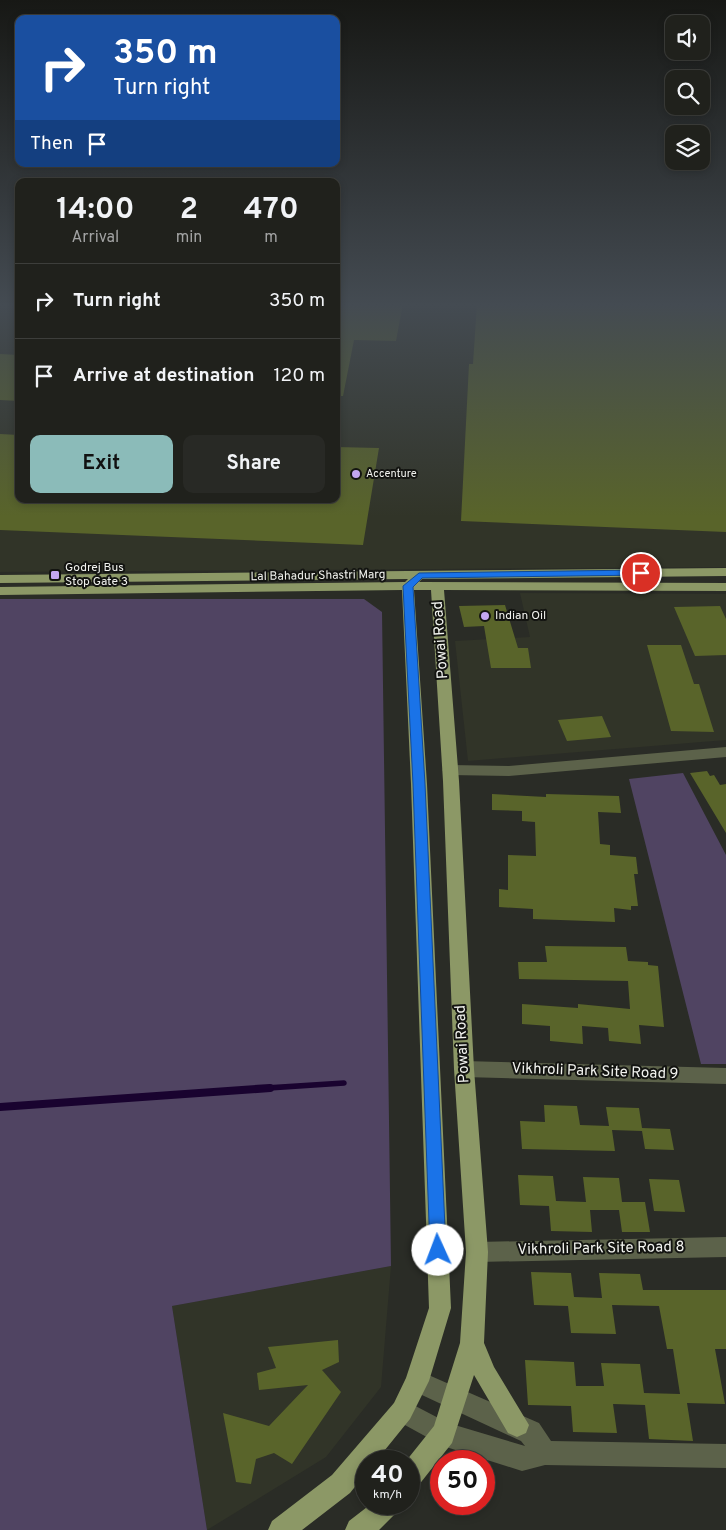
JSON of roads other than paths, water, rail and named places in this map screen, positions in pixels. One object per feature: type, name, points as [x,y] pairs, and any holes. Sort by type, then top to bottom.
[{"type":"main road","name":"Lal Bahadur Shastri Marg","points":[[0,591],[726,572]]},
{"type":"main road","points":[[641,573],[647,588]]},
{"type":"main road","name":"Lal Bahadur Shastri Marg","points":[[0,579],[414,581]]},
{"type":"main road","points":[[281,1530],[342,1484],[402,1411],[417,1381],[440,1308],[419,784],[414,581],[437,586],[726,588]]},
{"type":"main road","name":"Powai Road","points":[[420,1462],[443,1434],[456,1399],[472,1343],[476,1252],[464,1068],[450,770],[437,586]]},
{"type":"main road","points":[[472,1343],[486,1375],[517,1425]]},
{"type":"main road","points":[[358,1530],[378,1515]]},
{"type":"street","points":[[450,770],[508,770],[726,752]]},
{"type":"street","name":"Vikhroli Park Site Road 9","points":[[464,1068],[726,1076]]},
{"type":"street","name":"Vikhroli Park Site Road 8","points":[[476,1252],[726,1247]]},
{"type":"street","points":[[417,1381],[530,1432],[545,1453]]},
{"type":"street","points":[[402,1411],[443,1434],[522,1459],[545,1453],[726,1456]]},
{"type":"waterway","points":[[252,1089],[344,1083]]},
{"type":"waterway","points":[[0,1107],[270,1088]]},
{"type":"place","name":"Accenture","points":[[356,474]]},
{"type":"place","name":"Godrej Bus Stop Gate 3","points":[[55,575]]},
{"type":"place","name":"Indian Oil","points":[[485,616]]}]
